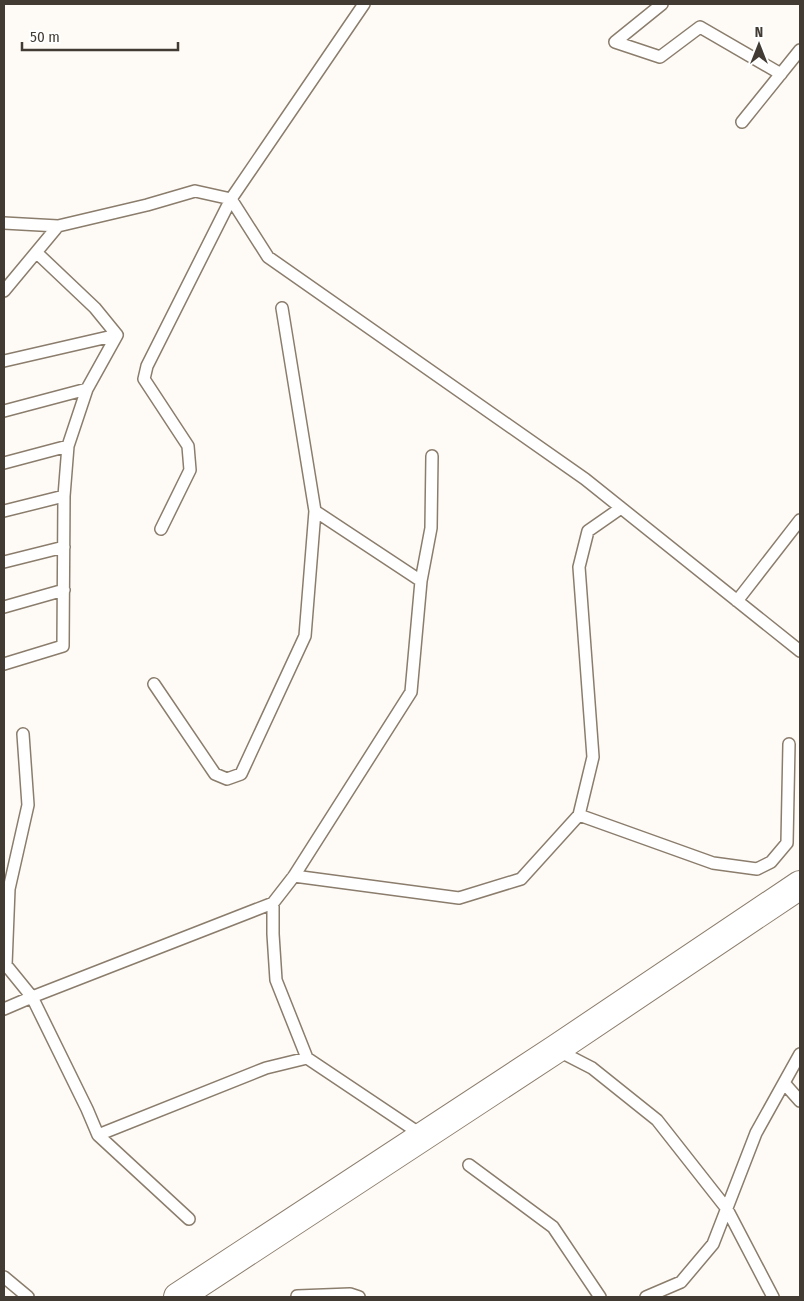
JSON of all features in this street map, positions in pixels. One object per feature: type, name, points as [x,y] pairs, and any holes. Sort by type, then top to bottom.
[{"type":"main road","points":[[178,1297],[556,1049],[800,885]]},
{"type":"lane","points":[[161,529],[190,470],[188,446],[144,379],[147,366],[231,199],[364,4]]},
{"type":"lane","points":[[662,4],[615,42],[660,57],[700,27],[781,74]]},
{"type":"lane","points":[[742,122],[800,50]]},
{"type":"lane","points":[[4,223],[58,226],[195,192],[231,199],[268,257],[585,479],[800,651]]},
{"type":"lane","points":[[4,292],[58,226]]},
{"type":"lane","points":[[37,253],[95,308],[117,334]]},
{"type":"lane","points":[[154,684],[214,774],[227,779],[241,774],[306,636],[315,511],[282,308]]},
{"type":"lane","points":[[4,361],[117,334]]},
{"type":"lane","points":[[4,664],[63,646],[64,496],[68,446],[87,389],[117,334]]},
{"type":"lane","points":[[4,411],[87,389]]},
{"type":"lane","points":[[4,463],[68,446]]},
{"type":"lane","points":[[4,1009],[273,903],[294,876],[412,692],[421,581],[431,528],[432,456]]},
{"type":"lane","points":[[4,511],[64,496]]},
{"type":"lane","points":[[294,876],[459,898],[521,879],[579,815],[593,757],[579,567],[588,531],[621,508]]},
{"type":"lane","points":[[315,511],[421,581]]},
{"type":"lane","points":[[737,601],[800,520]]},
{"type":"lane","points":[[4,562],[64,547]]},
{"type":"lane","points":[[4,607],[64,590]]},
{"type":"lane","points":[[23,734],[28,805],[9,889],[6,965],[32,997],[88,1109],[98,1135],[189,1219]]},
{"type":"lane","points":[[579,815],[714,863],[757,869],[771,862],[787,843],[789,744]]},
{"type":"lane","points":[[273,903],[276,980],[307,1058],[413,1129],[426,1134]]},
{"type":"lane","points":[[556,1049],[592,1068],[657,1120],[727,1209],[772,1297]]},
{"type":"lane","points":[[646,1297],[681,1282],[714,1244],[756,1133],[800,1054]]},
{"type":"lane","points":[[98,1135],[266,1068],[307,1058]]},
{"type":"lane","points":[[784,1082],[800,1101]]},
{"type":"lane","points":[[469,1165],[553,1227],[600,1297]]},
{"type":"lane","points":[[4,1276],[28,1297]]},
{"type":"lane","points":[[297,1296],[350,1294],[359,1297]]}]
